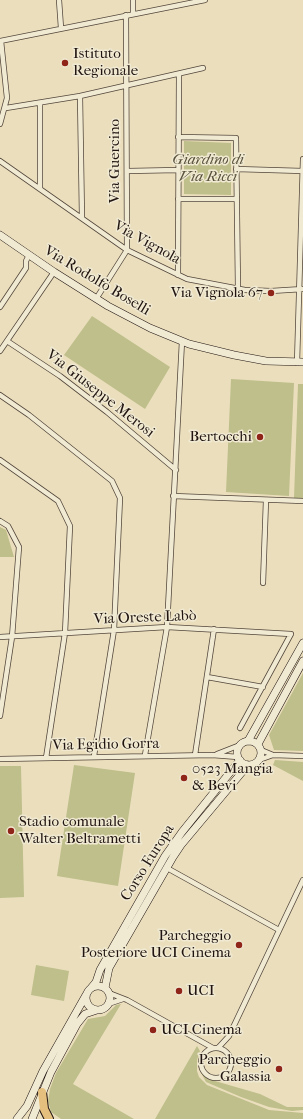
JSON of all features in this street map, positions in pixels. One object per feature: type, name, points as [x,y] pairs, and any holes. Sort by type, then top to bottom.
[{"type":"highway","points":[[42,1092],[44,1109],[48,1119]]},
{"type":"main road","name":"Via Rodolfo Boselli","points":[[0,235],[96,299],[134,321],[182,341],[234,355],[300,362]]},
{"type":"main road","points":[[240,745],[248,741],[303,643]]},
{"type":"main road","points":[[259,760],[260,747],[303,661]]},
{"type":"main road","points":[[248,741],[260,747]]},
{"type":"main road","name":"Corso Europa","points":[[91,988],[96,982],[100,970],[165,856],[239,759],[237,751],[240,745]]},
{"type":"main road","points":[[239,759],[248,765]]},
{"type":"main road","name":"Corso Europa","points":[[107,991],[109,968],[181,845],[248,765],[254,764],[259,760]]},
{"type":"main road","points":[[17,1119],[27,1106],[43,1071],[86,995],[91,988],[98,986],[107,991],[108,1004],[103,1009],[88,1012],[80,1019],[53,1067],[32,1119]]},
{"type":"main road","points":[[86,995],[88,1005],[96,1010]]},
{"type":"street","points":[[59,0],[61,28]]},
{"type":"street","points":[[133,0],[133,13]]},
{"type":"street","points":[[0,124],[6,108],[7,98],[0,41],[176,3],[205,0]]},
{"type":"street","name":"Via Guercino","points":[[126,15],[128,171],[127,250]]},
{"type":"street","points":[[6,108],[80,96],[178,75],[203,68]]},
{"type":"street","points":[[178,75],[178,275]]},
{"type":"street","points":[[80,96],[82,218]]},
{"type":"street","points":[[40,103],[40,189]]},
{"type":"street","points":[[178,137],[236,138],[238,289]]},
{"type":"street","points":[[300,362],[303,159]]},
{"type":"street","name":"Via Vignola","points":[[0,161],[127,250],[178,275],[188,279],[238,289],[271,291],[301,289]]},
{"type":"street","points":[[236,169],[303,170]]},
{"type":"street","points":[[128,171],[178,170]]},
{"type":"street","points":[[178,199],[236,199]]},
{"type":"street","points":[[96,299],[127,250]]},
{"type":"street","points":[[0,307],[26,268],[26,261],[29,255]]},
{"type":"street","points":[[0,351],[54,272]]},
{"type":"street","name":"Via Giuseppe Merosi","points":[[7,341],[60,376],[101,407],[176,470]]},
{"type":"street","points":[[145,756],[167,627],[182,341]]},
{"type":"street","points":[[0,395],[112,481],[120,498],[114,630],[94,756]]},
{"type":"street","points":[[0,460],[58,501],[70,526],[66,634],[46,758]]},
{"type":"street","points":[[173,496],[303,502]]},
{"type":"street","points":[[263,583],[266,500]]},
{"type":"street","points":[[0,520],[8,526],[19,547],[12,637],[1,699],[0,716]]},
{"type":"street","name":"Via Oreste Labò","points":[[0,637],[167,627],[291,634],[263,687]]},
{"type":"street","points":[[195,755],[214,629]]},
{"type":"street","points":[[207,677],[263,687],[240,728]]},
{"type":"street","name":"Via Egidio Gorra","points":[[212,755],[231,750],[240,745]]},
{"type":"street","points":[[260,747],[273,755]]},
{"type":"street","name":"Via Egidio Gorra","points":[[0,759],[195,755],[212,755],[239,759]]},
{"type":"street","points":[[259,760],[273,755],[303,756]]},
{"type":"street","points":[[167,868],[279,930]]},
{"type":"street","points":[[229,1036],[216,1048],[205,1053],[201,1061],[203,1070],[214,1078],[224,1076],[230,1067],[231,1062],[227,1053],[229,1036],[303,880]]},
{"type":"street","points":[[107,991],[201,1042],[227,1053]]},
{"type":"street","points":[[108,1004],[123,999]]},
{"type":"street","points":[[201,1042],[205,1053]]},
{"type":"green space","name":"Giardino di Via Ricci","points":[[184,141],[231,143],[231,195],[184,194]]},
{"type":"green space","points":[[92,316],[170,367],[145,409],[64,355]]},
{"type":"green space","name":"Bertocchi","points":[[231,379],[294,383],[289,496],[226,492]]},
{"type":"green space","points":[[298,384],[303,384],[303,498],[294,498]]},
{"type":"green space","points":[[0,527],[6,530],[14,557],[0,557]]},
{"type":"green space","points":[[303,673],[303,751],[274,750],[269,735]]},
{"type":"green space","points":[[275,760],[303,762],[303,781],[273,765]]},
{"type":"green space","points":[[74,765],[135,773],[118,886],[57,876]]},
{"type":"green space","name":"Stadio comunale Walter Beltrametti","points":[[0,766],[21,766],[24,897],[0,898]]},
{"type":"green space","points":[[36,965],[69,971],[64,1001],[31,995]]},
{"type":"green space","points":[[121,1004],[73,1084],[134,1119],[61,1119],[51,1112],[48,1101],[50,1089],[56,1073],[88,1019],[105,1016],[116,1005]]},
{"type":"green space","points":[[197,1046],[200,1051],[197,1060],[197,1071],[199,1077],[207,1085],[269,1110],[303,1113],[303,1119],[155,1119]]},
{"type":"green space","points":[[199,1069],[208,1079],[260,1094],[287,1107],[303,1107],[303,1110],[292,1111],[269,1107],[241,1097],[206,1082]]},
{"type":"place","name":"Istituto Regionale","points":[[65,63]]},
{"type":"place","name":"Via Vignola 67","points":[[271,293]]},
{"type":"place","name":"Bertocchi","points":[[260,437]]},
{"type":"place","name":"0523 Mangia & Bevi","points":[[184,778]]},
{"type":"place","name":"Stadio comunale Walter Beltrametti","points":[[11,831]]},
{"type":"place","name":"Parcheggio Posteriore UCI Cinema","points":[[239,945]]},
{"type":"place","name":"UCI","points":[[179,991]]},
{"type":"place","name":"UCI Cinema","points":[[153,1030]]},
{"type":"place","name":"Parcheggio Galassia","points":[[279,1069]]}]
